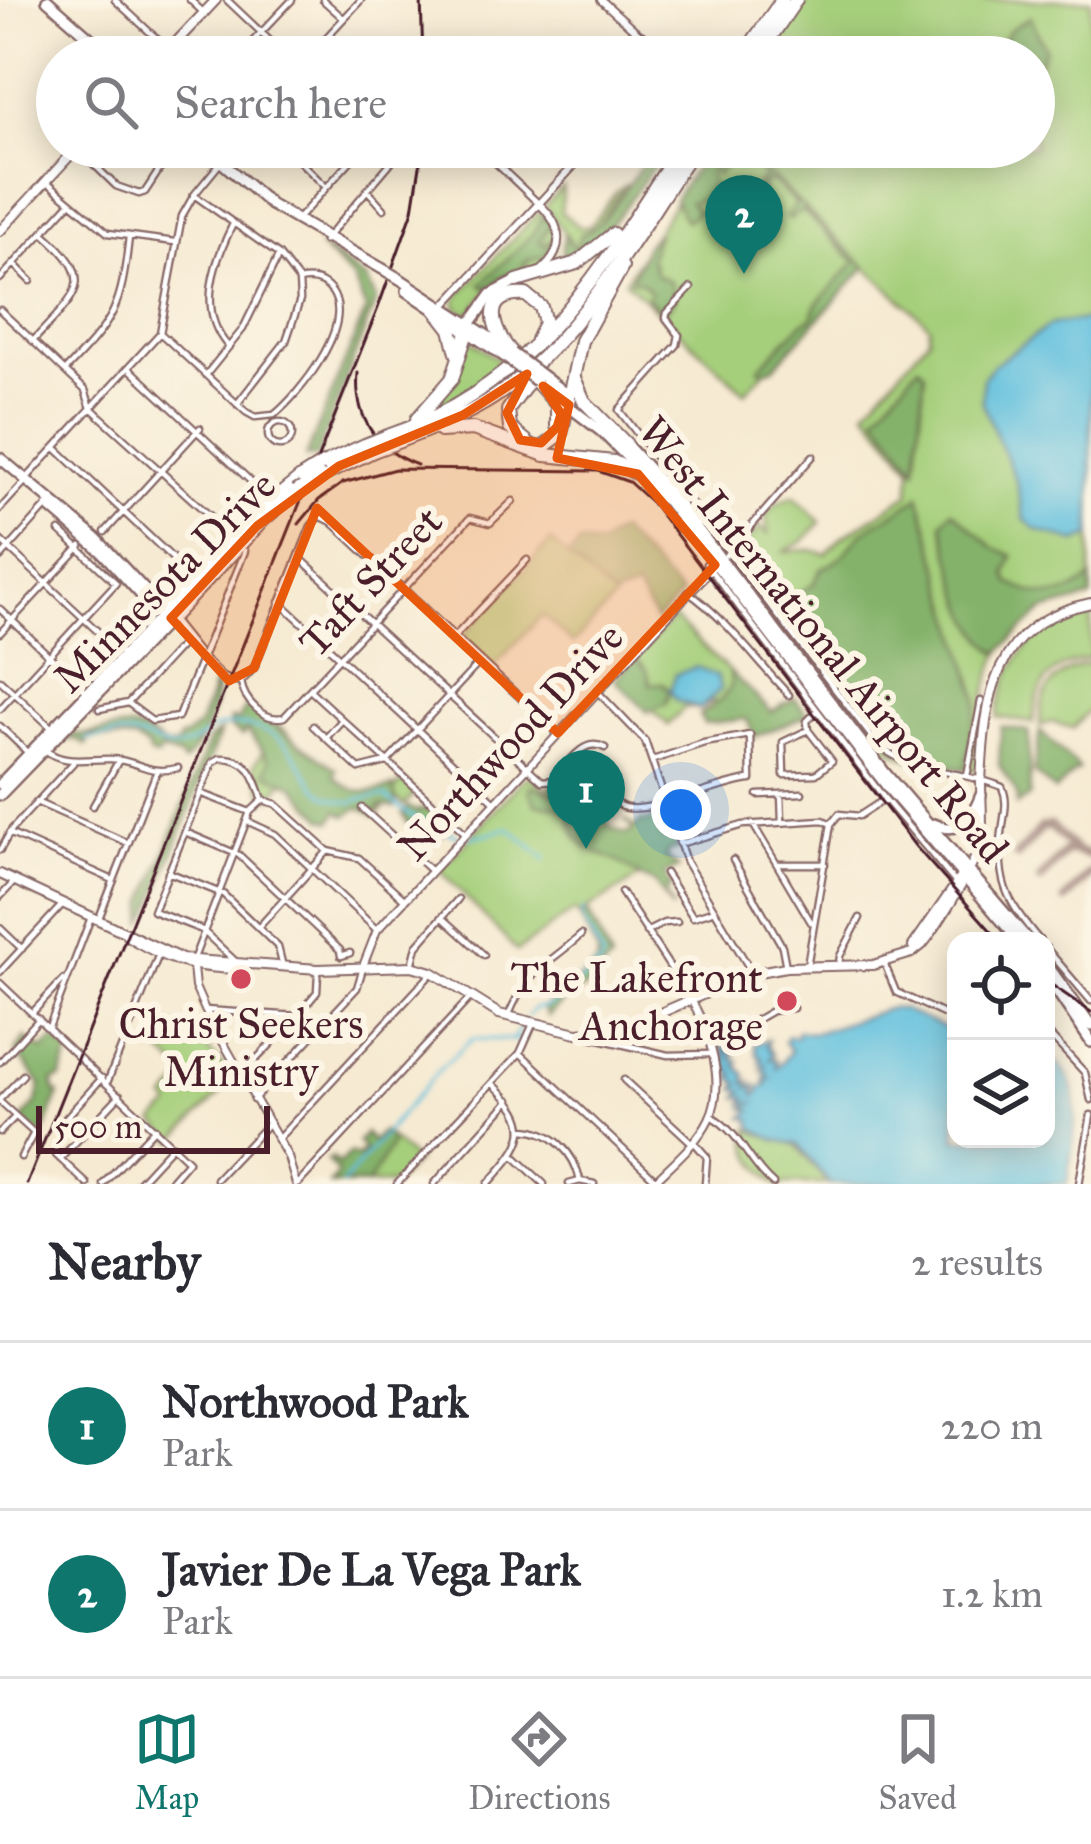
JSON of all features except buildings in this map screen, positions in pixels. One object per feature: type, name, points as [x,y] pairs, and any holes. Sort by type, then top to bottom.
[{"type":"highway","points":[[760,36],[787,4]]},
{"type":"highway","points":[[769,36],[787,4]]},
{"type":"highway","name":"Minnesota Drive","points":[[388,440],[450,421],[521,378],[570,329],[673,168]]},
{"type":"highway","name":"Minnesota Drive","points":[[165,617],[254,516],[302,477],[458,406],[565,316],[675,168]]},
{"type":"highway","points":[[518,281],[590,256],[672,171]]},
{"type":"highway","points":[[514,443],[532,448],[551,444],[561,434],[590,322],[672,171]]},
{"type":"highway","points":[[522,294],[538,303],[544,318],[542,334],[514,356],[496,333],[493,317],[502,300],[522,294]]},
{"type":"highway","points":[[440,306],[456,343],[457,359],[449,383]]},
{"type":"highway","points":[[388,440],[421,417],[449,383],[469,326]]},
{"type":"highway","points":[[540,379],[560,416],[550,436],[534,442],[513,431],[509,407],[570,329]]},
{"type":"highway","points":[[575,369],[581,396],[626,444]]},
{"type":"highway","points":[[388,440],[460,428],[485,432],[545,455],[620,464],[665,498]]},
{"type":"highway","name":"Minnesota Drive","points":[[165,617],[321,471]]},
{"type":"main road","points":[[47,0],[85,36]]},
{"type":"main road","points":[[182,36],[216,0]]},
{"type":"main road","points":[[0,231],[59,168]]},
{"type":"main road","name":"West International Airport Road","points":[[229,168],[296,221],[514,356],[626,444],[902,804],[1011,932]]},
{"type":"main road","points":[[469,326],[492,294],[518,281]]},
{"type":"main road","name":"West International Airport Road","points":[[569,401],[614,443],[705,545]]},
{"type":"main road","points":[[0,462],[109,550],[165,617]]},
{"type":"main road","name":"West International Airport Road","points":[[717,562],[913,806],[962,876],[1020,932]]},
{"type":"main road","points":[[7,875],[160,952],[194,964],[318,969],[412,966],[432,972],[508,1017],[596,1037],[753,974],[786,967],[884,963],[904,956],[928,938],[980,838],[994,684],[1007,653],[1043,618],[1091,603]]},
{"type":"main road","name":"Minnesota Drive","points":[[0,784],[53,729],[94,700],[124,656],[165,617]]},
{"type":"main road","name":"Minnesota Drive","points":[[0,795],[94,700],[165,617]]},
{"type":"main road","points":[[913,806],[937,826],[953,829],[968,820],[981,795]]},
{"type":"main road","points":[[1055,967],[1091,1026]]},
{"type":"main road","points":[[1055,988],[1091,1042]]},
{"type":"street","points":[[115,0],[154,36]]},
{"type":"street","points":[[190,0],[204,13]]},
{"type":"street","points":[[227,0],[265,36]]},
{"type":"street","points":[[257,36],[292,0]]},
{"type":"street","points":[[323,0],[343,18]]},
{"type":"street","points":[[327,36],[361,0]]},
{"type":"street","points":[[601,0],[644,36]]},
{"type":"street","points":[[98,169],[123,191],[141,195],[159,168]]},
{"type":"street","points":[[0,508],[160,333],[175,242],[194,195],[212,168]]},
{"type":"street","points":[[308,168],[326,187]]},
{"type":"street","points":[[296,221],[344,168]]},
{"type":"street","points":[[323,237],[386,168]]},
{"type":"street","points":[[501,168],[557,225],[559,246],[546,268],[518,281]]},
{"type":"street","points":[[440,306],[572,168]]},
{"type":"street","points":[[46,182],[96,226],[129,237],[175,242]]},
{"type":"street","points":[[368,190],[384,209]]},
{"type":"street","points":[[194,195],[279,255],[299,281],[300,300],[286,341],[237,404]]},
{"type":"street","points":[[0,279],[70,203]]},
{"type":"street","points":[[227,346],[213,325],[210,305],[216,263],[233,224]]},
{"type":"street","points":[[33,341],[75,292],[78,279],[71,260],[43,233]]},
{"type":"street","points":[[65,371],[104,331],[116,311],[129,237]]},
{"type":"street","points":[[206,375],[247,322],[279,255]]},
{"type":"street","points":[[14,264],[32,281]]},
{"type":"street","points":[[254,279],[262,284]]},
{"type":"street","points":[[160,333],[237,404],[255,417],[275,419],[319,365],[337,316],[334,295],[324,284],[314,279],[299,281]]},
{"type":"street","points":[[691,288],[667,313],[679,335],[677,345],[619,410],[817,711],[885,800],[962,876]]},
{"type":"street","points":[[0,310],[86,390],[92,408],[219,524]]},
{"type":"street","points":[[130,369],[259,489]]},
{"type":"street","points":[[105,532],[198,430]]},
{"type":"street","points":[[56,448],[186,571]]},
{"type":"street","name":"Northwood Drive","points":[[363,966],[376,930],[813,456]]},
{"type":"street","name":"Taft Street","points":[[241,682],[247,698],[268,717],[284,717],[470,518],[490,523],[513,501]]},
{"type":"street","points":[[0,558],[50,502]]},
{"type":"street","points":[[165,617],[202,658],[229,681],[241,682],[254,668],[311,526],[320,517],[332,522],[558,733]]},
{"type":"street","points":[[0,709],[116,583],[60,531]]},
{"type":"street","points":[[0,540],[124,656]]},
{"type":"street","points":[[0,633],[81,546]]},
{"type":"street","points":[[0,609],[94,700],[128,703],[157,722],[172,720],[181,712],[244,551]]},
{"type":"street","points":[[299,556],[549,783],[590,743],[605,748]]},
{"type":"street","points":[[455,636],[526,560]]},
{"type":"street","points":[[717,562],[878,746],[913,766],[999,785],[1005,793],[1000,876],[1010,902],[1033,932]]},
{"type":"street","points":[[394,580],[413,579]]},
{"type":"street","points":[[688,592],[744,642],[789,695]]},
{"type":"street","points":[[280,602],[494,802]]},
{"type":"street","points":[[165,617],[202,658]]},
{"type":"street","points":[[128,703],[184,642]]},
{"type":"street","points":[[313,726],[358,768],[387,762],[482,661]]},
{"type":"street","points":[[0,680],[53,729]]},
{"type":"street","points":[[310,690],[465,833]]},
{"type":"street","points":[[597,691],[637,730],[652,760],[679,844],[753,974]]},
{"type":"street","points":[[967,776],[981,701]]},
{"type":"street","points":[[808,730],[783,742],[784,775],[816,774],[832,761],[808,730],[808,718],[817,711]]},
{"type":"street","points":[[326,738],[342,720]]},
{"type":"street","points":[[0,726],[29,753]]},
{"type":"street","points":[[577,755],[625,808],[640,810],[751,780],[750,735],[704,743],[652,760]]},
{"type":"street","points":[[44,749],[54,757],[119,760],[157,773],[178,768]]},
{"type":"street","points":[[241,965],[202,930],[153,911],[215,760],[233,758],[245,763],[263,800]]},
{"type":"street","points":[[94,806],[119,760]]},
{"type":"street","points":[[0,850],[9,833],[75,761]]},
{"type":"street","points":[[48,1028],[157,773]]},
{"type":"street","points":[[200,793],[250,812]]},
{"type":"street","points":[[758,795],[802,793]]},
{"type":"street","points":[[781,794],[782,822]]},
{"type":"street","points":[[263,800],[250,812],[202,930],[194,986],[253,1100],[292,1163],[297,1184]]},
{"type":"street","points":[[263,800],[276,804],[328,851],[359,858],[404,900]]},
{"type":"street","points":[[807,966],[831,824],[838,814],[859,816],[885,800]]},
{"type":"street","points":[[36,802],[128,843]]},
{"type":"street","points":[[362,808],[431,871]]},
{"type":"street","points":[[679,844],[753,824],[823,820],[831,824]]},
{"type":"street","points":[[247,821],[275,834],[376,930]]},
{"type":"street","points":[[753,824],[813,925]]},
{"type":"street","points":[[184,832],[234,852],[340,950],[341,956],[350,953]]},
{"type":"street","points":[[9,833],[114,880]]},
{"type":"street","points":[[258,928],[328,851]]},
{"type":"street","points":[[733,860],[782,946],[786,967]]},
{"type":"street","points":[[777,864],[825,864]]},
{"type":"street","points":[[168,872],[219,892],[278,946],[283,967]]},
{"type":"street","points":[[665,873],[693,917],[715,910]]},
{"type":"street","points":[[0,897],[7,875]]},
{"type":"street","points":[[520,1053],[654,1182],[711,1116],[716,1085],[706,1033],[691,999],[621,892]]},
{"type":"street","points":[[412,966],[417,946],[458,899]]},
{"type":"street","points":[[0,972],[64,902]]},
{"type":"street","points":[[442,917],[484,955]]},
{"type":"street","points":[[839,965],[860,918]]},
{"type":"street","points":[[646,932],[677,922]]},
{"type":"street","points":[[0,928],[23,949]]},
{"type":"street","points":[[508,1017],[533,972],[581,935]]},
{"type":"street","points":[[64,1120],[105,1080],[160,952]]},
{"type":"street","points":[[884,963],[896,992],[947,1017]]},
{"type":"street","points":[[1055,965],[1091,1001]]},
{"type":"street","points":[[253,1100],[357,988],[363,966]]},
{"type":"street","points":[[205,1010],[297,1016],[316,994],[318,969]]},
{"type":"street","points":[[277,1140],[432,972]]},
{"type":"street","points":[[32,1013],[67,976]]},
{"type":"street","points":[[0,983],[188,1161],[168,1184]]},
{"type":"street","points":[[0,998],[8,990]]},
{"type":"street","points":[[297,1184],[470,997]]},
{"type":"street","points":[[706,1033],[736,1031],[772,1011],[793,1008]]},
{"type":"street","points":[[0,1062],[39,1019]]},
{"type":"street","points":[[397,1184],[520,1053],[533,1024]]},
{"type":"street","points":[[596,1037],[617,1046],[686,1057],[711,1054]]},
{"type":"street","points":[[1054,1040],[1085,1073],[1091,1100]]},
{"type":"street","points":[[240,1076],[272,1043]]},
{"type":"street","points":[[20,1157],[34,1133],[0,1101],[23,1075]]},
{"type":"street","points":[[624,1081],[707,1157],[705,1184]]},
{"type":"street","points":[[488,1184],[514,1156],[523,1129],[518,1110],[492,1083]]},
{"type":"street","points":[[87,1184],[58,1157],[120,1095]]},
{"type":"street","points":[[434,1184],[510,1100]]},
{"type":"street","points":[[1079,1184],[1091,1115]]},
{"type":"street","points":[[711,1116],[738,1136],[753,1166],[773,1184]]},
{"type":"street","points":[[0,1132],[14,1117]]},
{"type":"street","points":[[217,1179],[267,1125]]},
{"type":"street","points":[[103,1184],[155,1128]]},
{"type":"street","points":[[523,1129],[539,1131],[558,1143],[575,1162],[580,1180]]},
{"type":"street","points":[[137,1184],[173,1145]]},
{"type":"street","points":[[514,1156],[544,1184]]},
{"type":"street","points":[[568,1184],[580,1180],[594,1184]]},
{"type":"highlighted area","points":[[527,374],[507,413],[520,440],[541,443],[557,427],[561,414],[543,386],[569,405],[557,458],[638,474],[715,565],[558,733],[317,508],[254,668],[229,681],[171,618],[257,526],[339,466],[463,415]]},
{"type":"green space","points":[[808,0],[1091,0],[1091,597],[1044,608],[1009,638],[990,679],[975,771],[920,763],[886,748],[735,555],[760,527],[768,534],[766,515],[777,503],[794,496],[821,522],[803,542],[783,551],[826,554],[841,538],[909,494],[912,468],[866,410],[928,339],[929,325],[866,267],[745,392],[625,281],[696,168],[1055,168],[1055,36],[782,36]]},
{"type":"green space","points":[[1030,17],[1039,36],[1006,36]]},
{"type":"green space","points":[[639,168],[652,168],[606,229],[576,254],[562,259],[564,235],[576,249],[581,234],[610,210]]},
{"type":"green space","points":[[695,168],[724,168],[717,176],[714,169],[709,172],[712,184],[702,199],[690,202],[698,212],[685,221],[674,199]]},
{"type":"green space","points":[[756,168],[763,168],[866,267],[773,368],[763,371],[759,368],[812,318],[816,305],[855,262],[803,211],[786,217],[796,204],[772,181],[763,183],[763,190],[748,202],[765,176]]},
{"type":"green space","points":[[627,184],[592,232],[581,234],[576,250],[545,205],[563,187],[561,212],[578,226],[589,227]]},
{"type":"green space","points":[[539,212],[551,220],[555,247],[545,264],[496,285],[470,315],[456,308],[456,298]],"holes":[[[542,218],[551,223],[540,242],[545,245],[519,272],[504,275],[488,289],[482,285],[531,236]]]},
{"type":"green space","points":[[542,217],[551,223],[540,241],[545,245],[554,242],[545,256],[528,260],[519,272],[504,275],[487,289],[481,284],[531,236]]},
{"type":"green space","points":[[657,232],[650,258],[656,275],[670,281],[675,300],[664,313],[647,299],[650,291],[641,282],[631,280]]},
{"type":"green space","points":[[319,246],[367,280],[376,300],[316,457],[306,457],[366,310],[354,280]]},
{"type":"green space","points":[[467,337],[505,364],[471,393],[419,420],[431,410]]},
{"type":"green space","points":[[919,365],[925,372],[916,468],[876,415]]},
{"type":"green space","points":[[919,495],[978,700],[965,769],[917,759],[881,738],[785,615],[798,594],[814,584],[821,569],[840,558],[866,530]]},
{"type":"green space","points":[[952,510],[993,547],[1013,556],[1006,573],[1009,583],[1051,596],[1071,591],[1091,578],[1091,598],[1043,611],[998,653],[976,626],[961,593],[942,523]]},
{"type":"green space","points":[[619,531],[681,595],[656,621],[636,589],[613,597],[568,557],[580,543],[599,546]]},
{"type":"green space","points":[[551,541],[615,599],[573,643],[542,615],[493,667],[462,637]]},
{"type":"green space","points":[[1091,613],[1091,658],[1065,666],[1048,678],[1033,723],[997,717],[1007,678],[1026,648],[1054,626]]},
{"type":"green space","points":[[673,618],[772,712],[794,698],[808,715],[754,737],[747,719],[734,718],[712,701],[700,709],[685,707],[668,725],[617,677]]},
{"type":"green space","points":[[635,657],[647,670],[650,684],[663,683],[670,691],[666,704],[648,712],[615,680]]},
{"type":"green space","points":[[1091,663],[1091,708],[1073,728],[1051,722],[1040,726],[1043,702],[1052,684],[1068,671]]},
{"type":"green space","points":[[730,672],[772,712],[795,698],[808,715],[754,737],[747,719],[704,724],[699,715],[731,687]]},
{"type":"green space","points":[[216,680],[207,725],[183,763],[161,750],[157,757],[149,754],[135,740],[90,737],[86,745],[75,739],[61,740],[69,733],[131,729],[168,747],[177,745],[199,725]]},
{"type":"green space","points":[[247,705],[336,769],[334,776],[348,787],[368,792],[393,787],[394,807],[357,808],[347,816],[338,811],[332,821],[323,818],[293,785],[265,773],[269,760],[247,730],[242,736],[230,727],[231,719],[238,721]]},
{"type":"green space","points":[[278,725],[352,792],[393,791],[403,781],[416,793],[404,805],[395,798],[375,816],[297,764],[271,798],[264,795],[254,766]]},
{"type":"green space","points":[[1001,727],[1029,731],[1030,796],[1017,805],[1017,794],[999,765]]},
{"type":"green space","points":[[1040,731],[1079,768],[1055,791],[1034,773]]},
{"type":"green space","points":[[220,732],[144,920],[146,901],[209,740]]},
{"type":"green space","points":[[582,768],[586,770],[573,786],[612,828],[626,834],[634,829],[624,819],[635,827],[641,821],[652,821],[650,810],[654,809],[662,837],[675,841],[678,849],[665,857],[679,868],[664,874],[671,887],[665,894],[673,910],[654,882],[580,842],[571,817],[559,807],[536,804],[531,785],[555,795],[552,786],[566,773],[573,779]]},
{"type":"green space","points":[[532,777],[547,789],[559,780],[618,839],[652,827],[668,859],[579,915],[574,911],[517,951],[440,870],[524,778]]},
{"type":"green space","points":[[408,807],[417,811],[428,807],[451,826],[433,842],[414,835],[403,814]]},
{"type":"green space","points":[[589,914],[611,961],[598,980],[566,998],[548,1017],[544,1010],[548,1004],[597,965],[598,954],[579,915]]},
{"type":"green space","points":[[173,1025],[182,1033],[187,1028],[235,1078],[174,1141],[155,1122],[187,1076],[154,1045]]},
{"type":"green space","points":[[25,1038],[43,1050],[55,1039],[70,1053],[61,1078],[53,1081],[59,1094],[42,1137],[22,1120],[37,1102],[41,1085],[16,1051]]},
{"type":"green space","points":[[749,1130],[796,1145],[828,1184],[776,1184],[751,1153]]},
{"type":"green space","points":[[382,1131],[416,1161],[394,1184],[330,1184]]},
{"type":"green space","points":[[382,1132],[392,1140],[391,1145],[368,1184],[330,1184],[338,1173],[327,1160],[339,1164],[350,1153],[359,1157],[365,1151],[358,1142],[365,1133],[372,1142]]},
{"type":"water","points":[[1091,320],[1091,536],[1076,542],[1037,530],[1024,519],[1016,481],[982,402],[983,378],[993,365],[1052,324]]},
{"type":"water","points":[[697,667],[717,677],[721,689],[700,709],[677,701],[670,691],[676,674]]},
{"type":"water","points":[[890,1008],[947,1029],[947,1148],[1055,1148],[1055,1062],[1060,1065],[1074,1093],[1067,1184],[830,1184],[797,1144],[775,1140],[752,1127],[752,1120],[744,1117],[752,1111],[744,1108],[753,1103],[743,1103],[747,1097],[738,1097],[743,1091],[735,1088],[739,1083],[727,1071],[731,1067],[725,1065],[727,1059],[721,1057],[726,1053],[719,1047],[731,1047],[728,1053],[735,1053],[732,1059],[739,1061],[737,1066],[746,1075],[745,1083],[750,1081],[749,1088],[755,1085],[755,1095],[771,1079],[761,1071],[766,1065],[759,1063],[762,1058],[755,1044],[768,1040],[770,1059],[776,1059],[777,1068],[791,1051],[784,1042],[788,1035],[815,1033]]},
{"type":"waterway","points":[[210,731],[242,725],[275,736],[322,792],[355,802]]},
{"type":"waterway","points":[[86,739],[129,735],[176,748],[205,735]]},
{"type":"waterway","points":[[357,800],[385,796],[411,816],[458,836]]},
{"type":"waterway","points":[[470,838],[509,828],[546,859]]},
{"type":"waterway","points":[[527,1016],[549,1006],[601,964],[583,910]]},
{"type":"waterway","points":[[513,1039],[520,1028]]},
{"type":"waterway","points":[[342,1184],[438,1071],[472,1039],[525,1040]]},
{"type":"taxiway","points":[[1017,856],[1042,828],[1050,826],[1077,852]]},
{"type":"taxiway","points":[[1040,880],[1067,850],[1091,856]]},
{"type":"taxiway","points":[[1065,900],[1091,873]]},
{"type":"railway","points":[[421,0],[422,36]]},
{"type":"railway","points":[[27,1184],[378,308],[413,210],[420,168]]},
{"type":"railway","points":[[358,373],[360,404],[371,430],[390,450],[417,465]]},
{"type":"railway","points":[[299,524],[319,500],[343,483],[395,469],[598,471],[629,482],[652,503],[916,847],[992,932]]},
{"type":"railway","points":[[1055,987],[1091,1012]]},
{"type":"place","name":"Javier De La Vega Park","points":[[744,274]]},
{"type":"place","name":"Northwood Park","points":[[586,849]]},
{"type":"place","name":"Christ Seekers Ministry","points":[[241,979]]},
{"type":"place","name":"The Lakefront Anchorage","points":[[787,1001]]}]
